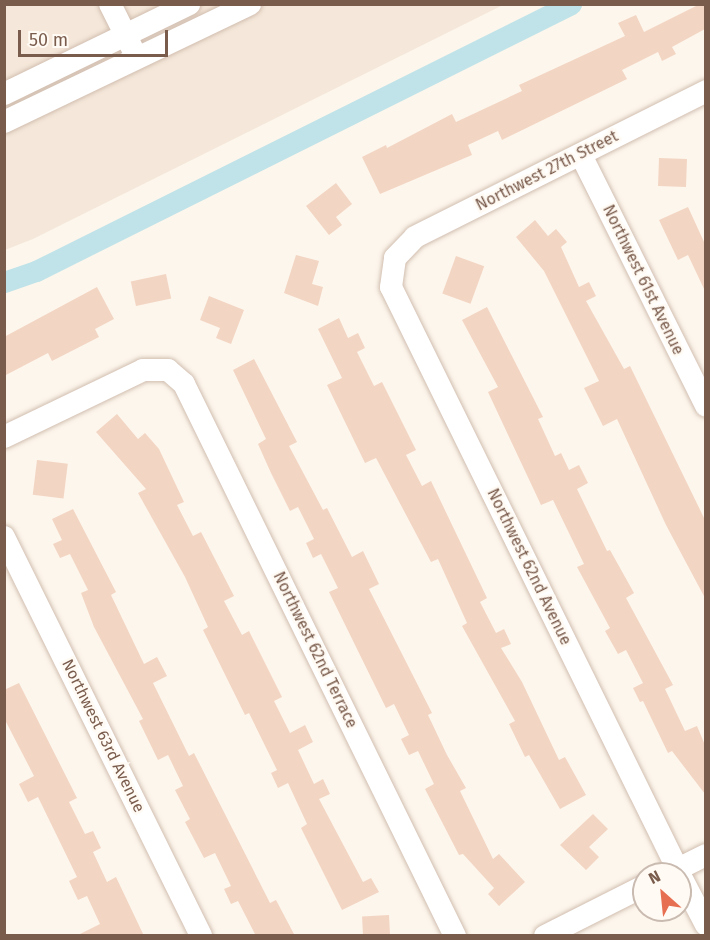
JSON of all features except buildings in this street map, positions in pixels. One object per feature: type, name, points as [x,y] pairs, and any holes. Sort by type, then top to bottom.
[{"type":"street","points":[[110,4],[138,59]]},
{"type":"street","points":[[4,94],[189,4]]},
{"type":"street","points":[[4,122],[250,4]]},
{"type":"street","name":"Northwest 27th Street","points":[[395,258],[415,237],[705,91]]},
{"type":"street","name":"Northwest 61st Avenue","points":[[580,154],[705,406]]},
{"type":"street","name":"Northwest 62nd Avenue","points":[[395,258],[391,287],[671,862]]},
{"type":"street","name":"Northwest 62nd Terrace","points":[[4,436],[143,370],[168,370],[184,384],[455,936]]},
{"type":"street","name":"Northwest 63rd Avenue","points":[[4,537],[201,936]]},
{"type":"street","points":[[692,863],[705,855]]},
{"type":"street","points":[[545,936],[632,892]]},
{"type":"street","name":"Northwest 62nd Avenue","points":[[692,902],[705,925]]},
{"type":"shaded area","points":[[5,5],[503,5],[33,239],[5,250]]},
{"type":"waterway","points":[[4,282],[36,271],[571,4]]}]
